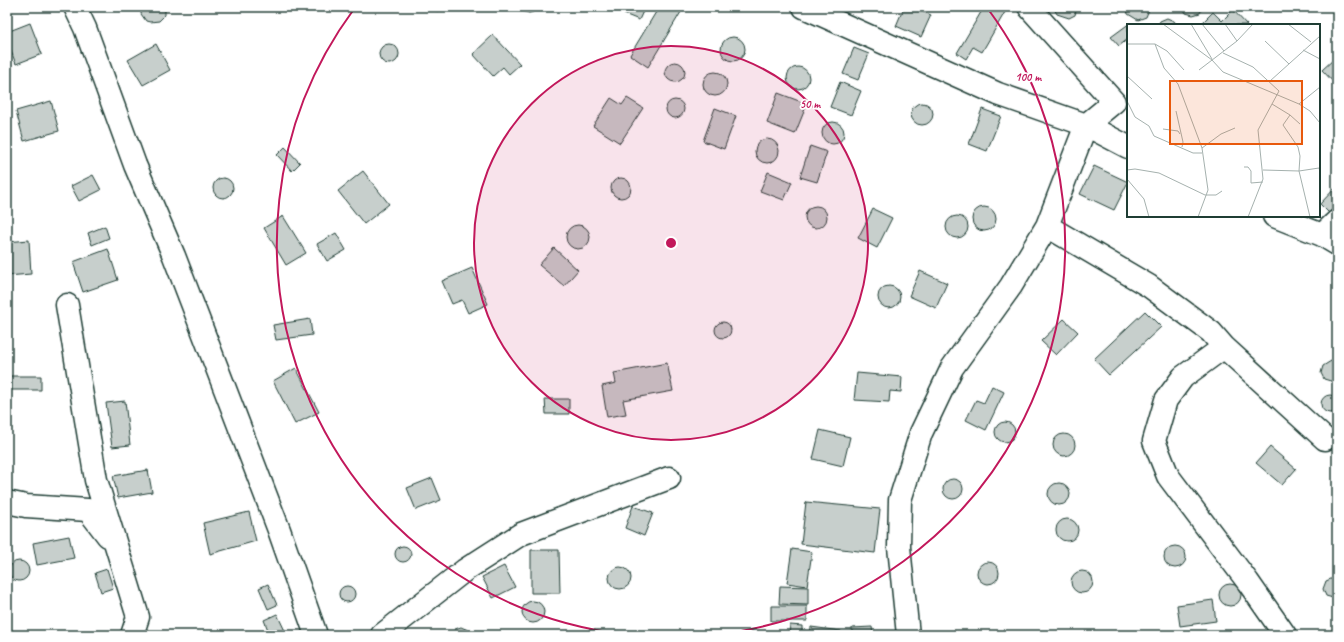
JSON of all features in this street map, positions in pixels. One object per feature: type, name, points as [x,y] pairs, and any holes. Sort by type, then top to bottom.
[{"type":"street","points":[[75,7],[85,28],[136,165],[177,263],[279,530],[316,635]]},
{"type":"street","points":[[804,7],[998,94],[1086,125],[1127,146]]},
{"type":"street","points":[[908,635],[899,547],[900,500],[921,433],[952,368],[1011,286],[1047,226],[1086,125],[1114,102],[1029,7]]},
{"type":"street","points":[[1277,217],[1332,234]]},
{"type":"street","points":[[1047,226],[1149,286],[1211,332],[1224,348],[1325,439]]},
{"type":"street","points":[[67,306],[96,480],[138,617],[132,635]]},
{"type":"street","points":[[1224,348],[1183,377],[1166,400],[1154,441],[1168,476],[1248,582],[1285,635]]},
{"type":"street","points":[[382,635],[464,570],[521,534],[669,478]]},
{"type":"street","points":[[7,502],[26,506],[88,510],[116,547]]},
{"type":"building","points":[[142,7],[165,7],[165,15],[159,21],[146,21],[141,14]]},
{"type":"building","points":[[430,7],[445,7],[437,11]]},
{"type":"building","points":[[520,7],[538,7],[533,12],[529,13],[522,11]]},
{"type":"building","points":[[627,7],[645,7],[639,20],[624,14]]},
{"type":"building","points":[[659,7],[684,7],[648,67],[630,55]]},
{"type":"building","points":[[853,7],[864,7],[862,12]]},
{"type":"building","points":[[904,7],[912,7],[931,15],[921,37],[896,26]]},
{"type":"building","points":[[984,7],[996,7],[1005,12],[982,52],[973,47],[966,59],[957,53]]},
{"type":"building","points":[[1053,7],[1077,7],[1075,15],[1069,18],[1057,14]]},
{"type":"building","points":[[1126,7],[1150,7],[1146,17],[1138,20],[1128,14]]},
{"type":"building","points":[[1182,7],[1203,7],[1200,13],[1193,15],[1186,13]]},
{"type":"building","points":[[1233,10],[1246,24],[1201,24],[1213,12],[1222,21]]},
{"type":"building","points":[[1167,18],[1174,21],[1176,24],[1158,24],[1160,21]]},
{"type":"building","points":[[30,23],[42,54],[16,64],[7,41],[7,32]]},
{"type":"building","points":[[1127,25],[1127,40],[1119,46],[1111,37]]},
{"type":"building","points":[[493,35],[520,64],[509,74],[503,67],[493,76],[473,54]]},
{"type":"building","points":[[733,37],[741,41],[745,49],[741,57],[733,61],[725,57],[721,49],[725,41]]},
{"type":"building","points":[[156,44],[170,70],[143,85],[128,60]]},
{"type":"building","points":[[389,44],[396,47],[399,54],[396,61],[389,64],[382,61],[379,54],[382,47]]},
{"type":"building","points":[[854,48],[869,54],[858,80],[843,74]]},
{"type":"building","points":[[1334,59],[1337,62],[1337,86],[1322,70]]},
{"type":"building","points":[[675,62],[682,65],[685,72],[682,79],[675,82],[668,79],[665,72],[668,65]]},
{"type":"building","points":[[794,67],[802,67],[809,74],[809,82],[802,89],[794,89],[787,82],[787,74]]},
{"type":"building","points":[[715,72],[723,76],[727,84],[723,92],[715,96],[707,92],[703,84],[707,76]]},
{"type":"building","points":[[840,82],[861,91],[851,115],[830,107]]},
{"type":"building","points":[[778,93],[807,104],[795,134],[767,123]]},
{"type":"building","points":[[611,98],[622,105],[627,98],[643,108],[620,143],[593,126]]},
{"type":"building","points":[[671,100],[679,100],[684,105],[682,116],[679,118],[671,118],[666,113],[666,105]]},
{"type":"building","points":[[51,101],[59,131],[24,141],[16,111]]},
{"type":"building","points":[[918,103],[926,103],[933,110],[933,118],[926,125],[918,125],[911,118],[911,110]]},
{"type":"building","points":[[715,108],[736,116],[724,149],[703,141]]},
{"type":"building","points":[[982,109],[1001,116],[987,151],[969,144]]},
{"type":"building","points":[[833,122],[837,123],[843,129],[843,137],[837,143],[833,144],[829,143],[823,137],[822,133],[823,129],[829,123]]},
{"type":"building","points":[[767,139],[775,143],[779,151],[775,159],[767,163],[759,159],[755,151],[759,143]]},
{"type":"building","points":[[810,146],[827,152],[817,182],[800,177]]},
{"type":"building","points":[[285,147],[300,163],[292,171],[277,155]]},
{"type":"building","points":[[1094,166],[1127,182],[1114,210],[1080,194]]},
{"type":"building","points":[[363,171],[389,204],[364,224],[338,191]]},
{"type":"building","points":[[768,172],[792,182],[784,200],[760,191]]},
{"type":"building","points":[[93,175],[101,190],[79,201],[71,186]]},
{"type":"building","points":[[223,178],[230,181],[233,188],[230,195],[223,198],[216,195],[213,188],[216,181]]},
{"type":"building","points":[[621,178],[628,181],[631,188],[628,195],[621,198],[614,195],[611,188],[614,181]]},
{"type":"building","points":[[1337,186],[1337,211],[1332,216],[1320,204]]},
{"type":"building","points":[[812,206],[820,206],[827,213],[827,221],[820,228],[812,228],[805,221],[805,213]]},
{"type":"building","points":[[984,207],[992,211],[996,219],[992,227],[984,231],[976,227],[972,219],[976,211]]},
{"type":"building","points":[[873,209],[892,218],[877,248],[858,238]]},
{"type":"building","points":[[283,216],[306,253],[286,265],[264,228]]},
{"type":"building","points":[[953,216],[961,216],[968,223],[968,231],[961,238],[953,238],[946,231],[946,223]]},
{"type":"building","points":[[578,225],[583,226],[589,232],[589,242],[583,248],[578,249],[573,248],[567,242],[566,237],[567,232],[573,226]]},
{"type":"building","points":[[105,226],[109,238],[92,245],[88,233]]},
{"type":"building","points":[[336,233],[346,250],[327,261],[317,244]]},
{"type":"building","points":[[29,240],[31,274],[7,276],[7,242]]},
{"type":"building","points":[[554,248],[578,270],[564,286],[539,265]]},
{"type":"building","points":[[108,249],[118,280],[83,292],[73,262]]},
{"type":"building","points":[[472,268],[488,304],[468,313],[462,300],[452,304],[442,281]]},
{"type":"building","points":[[920,271],[947,283],[936,308],[909,296]]},
{"type":"building","points":[[889,286],[893,287],[899,293],[899,301],[893,307],[889,308],[885,307],[879,301],[878,297],[879,293],[885,287]]},
{"type":"building","points":[[1145,311],[1161,327],[1109,375],[1094,359]]},
{"type":"building","points":[[310,319],[312,335],[276,340],[273,325]]},
{"type":"building","points":[[1064,319],[1078,332],[1056,355],[1041,341]]},
{"type":"building","points":[[720,322],[726,322],[731,327],[729,336],[726,338],[720,338],[715,333],[715,327]]},
{"type":"building","points":[[1331,361],[1337,363],[1337,380],[1334,382],[1324,379],[1321,373],[1323,366]]},
{"type":"building","points":[[667,363],[673,391],[623,400],[626,414],[607,417],[602,386],[616,383],[614,373]]},
{"type":"building","points":[[296,368],[319,412],[295,424],[273,381]]},
{"type":"building","points":[[857,373],[902,377],[901,392],[890,391],[889,402],[854,400]]},
{"type":"building","points":[[7,376],[41,376],[41,390],[7,390]]},
{"type":"building","points":[[992,386],[1004,392],[986,430],[966,420],[976,400],[984,403]]},
{"type":"building","points":[[1326,395],[1334,395],[1339,400],[1337,411],[1334,413],[1326,413],[1321,408],[1321,400]]},
{"type":"building","points":[[545,399],[569,399],[569,414],[546,414]]},
{"type":"building","points":[[125,401],[130,445],[112,447],[106,403]]},
{"type":"building","points":[[1005,422],[1012,425],[1015,432],[1012,439],[1005,442],[998,439],[995,432],[998,425]]},
{"type":"building","points":[[820,430],[850,437],[843,466],[813,459]]},
{"type":"building","points":[[1064,434],[1072,437],[1075,445],[1072,453],[1064,456],[1056,453],[1053,445],[1056,437]]},
{"type":"building","points":[[1270,447],[1296,469],[1282,485],[1256,463]]},
{"type":"building","points":[[148,470],[152,492],[118,498],[113,476]]},
{"type":"building","points":[[432,478],[441,500],[416,510],[407,488]]},
{"type":"building","points":[[953,479],[960,482],[963,489],[960,496],[953,499],[946,496],[943,489],[946,482]]},
{"type":"building","points":[[1059,483],[1067,486],[1070,494],[1067,502],[1059,505],[1051,502],[1048,494],[1051,486]]},
{"type":"building","points":[[806,502],[880,509],[875,553],[801,544]]},
{"type":"building","points":[[633,506],[653,513],[644,536],[625,528]]},
{"type":"building","points":[[249,512],[256,541],[210,554],[203,523]]},
{"type":"building","points":[[1067,519],[1075,522],[1078,530],[1075,538],[1067,541],[1059,538],[1056,530],[1059,522]]},
{"type":"building","points":[[69,536],[74,558],[37,565],[33,543]]},
{"type":"building","points":[[403,546],[409,548],[411,554],[409,560],[403,562],[397,560],[395,554],[397,548]]},
{"type":"building","points":[[1175,546],[1183,549],[1186,557],[1183,565],[1175,568],[1167,565],[1164,557],[1167,549]]},
{"type":"building","points":[[792,549],[812,552],[807,586],[787,583]]},
{"type":"building","points":[[531,550],[559,550],[560,593],[531,593]]},
{"type":"building","points":[[15,561],[23,561],[29,567],[29,575],[23,581],[15,581],[9,575],[9,567]]},
{"type":"building","points":[[988,562],[996,565],[999,573],[996,581],[988,584],[980,581],[977,573],[980,565]]},
{"type":"building","points":[[504,566],[515,587],[493,598],[482,577]]},
{"type":"building","points":[[620,567],[628,570],[631,578],[628,586],[620,589],[612,586],[609,578],[612,570]]},
{"type":"building","points":[[107,569],[113,588],[101,592],[95,573]]},
{"type":"building","points":[[1082,571],[1090,574],[1093,582],[1090,590],[1082,593],[1074,590],[1071,582],[1074,574]]},
{"type":"building","points":[[1333,578],[1337,579],[1337,597],[1333,598],[1326,596],[1323,589],[1326,581]]},
{"type":"building","points":[[268,584],[277,605],[268,609],[259,588]]},
{"type":"building","points":[[1230,584],[1238,587],[1241,595],[1238,603],[1230,606],[1222,603],[1219,595],[1222,587]]},
{"type":"building","points":[[347,586],[353,588],[355,594],[353,600],[347,602],[341,600],[339,594],[341,588]]},
{"type":"building","points":[[780,586],[808,587],[808,605],[779,604]]},
{"type":"building","points":[[1213,600],[1216,621],[1180,626],[1177,605]]},
{"type":"building","points":[[533,601],[541,604],[544,612],[541,620],[533,623],[525,620],[522,612],[525,604]]},
{"type":"building","points":[[771,606],[807,606],[807,621],[771,621]]},
{"type":"building","points":[[277,614],[287,635],[270,635],[264,620]]},
{"type":"building","points":[[790,625],[802,626],[802,635],[789,635]]},
{"type":"building","points":[[461,627],[468,630],[471,635],[450,635],[455,629]]},
{"type":"building","points":[[811,627],[841,631],[841,635],[810,635]]},
{"type":"building","points":[[872,627],[873,635],[852,635],[852,628]]}]
